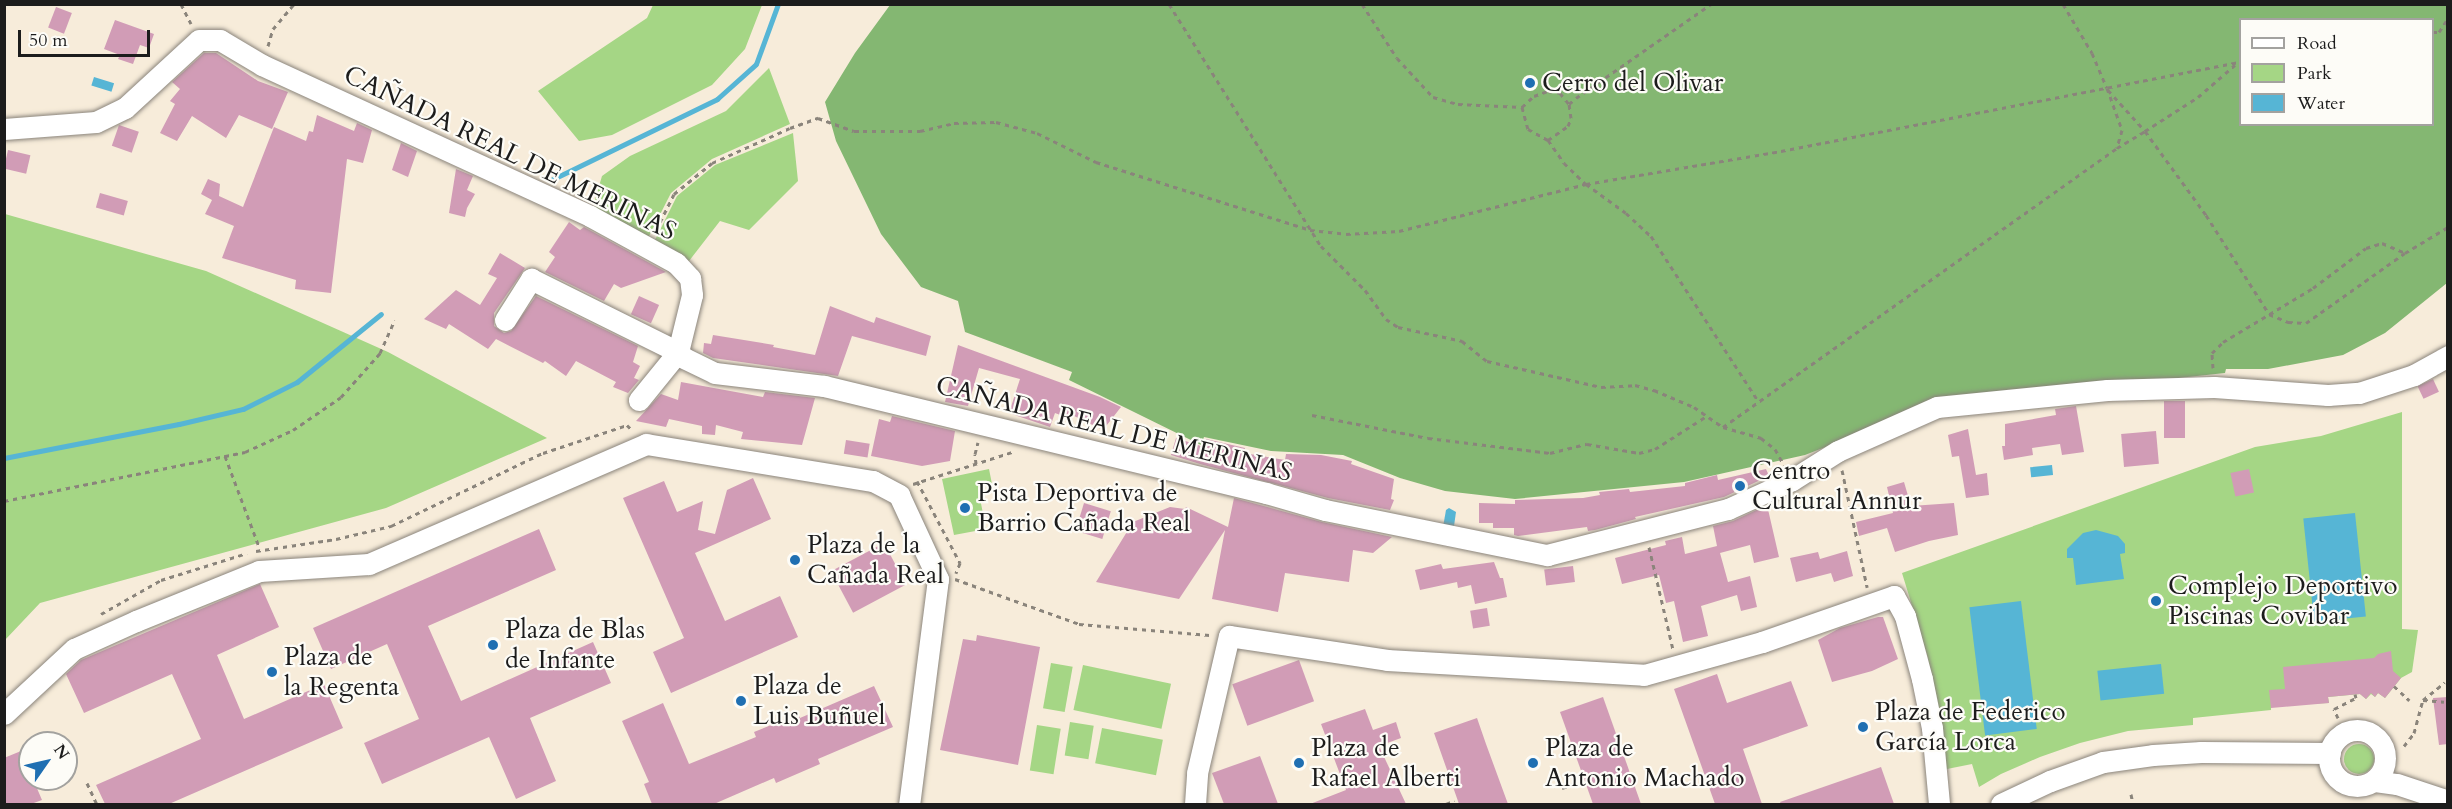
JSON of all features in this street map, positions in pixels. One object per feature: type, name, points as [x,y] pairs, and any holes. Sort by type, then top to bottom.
[{"type":"street","name":"CAÑADA REAL DE MERINAS","points":[[4,129],[96,122],[125,108],[199,40],[220,40],[262,65],[590,216],[676,263],[690,278],[692,295],[678,352],[684,358],[716,373],[824,386],[1266,493],[1325,510],[1547,555],[1728,509],[1792,480],[1838,451],[1937,407],[2107,390],[2214,387],[2328,395],[2359,393],[2414,375],[2448,356]]},
{"type":"street","points":[[505,320],[531,279],[678,352],[639,400]]},
{"type":"street","points":[[4,714],[74,649],[136,621],[259,571],[369,564],[646,444],[873,481],[899,495],[946,579],[909,804]]},
{"type":"street","points":[[1195,804],[1197,773],[1229,636],[1387,660],[1644,675],[1762,642],[1894,596],[1905,616],[1932,728],[1936,803]]},
{"type":"street","points":[[2375,781],[2385,767],[2386,758],[2383,747],[2376,737],[2366,731],[2354,730],[2343,734],[2334,742],[2330,753],[2330,766],[2337,778],[2349,786],[2363,786],[2375,781],[2397,784],[2448,801]]},
{"type":"street","points":[[2001,804],[2050,781],[2103,762],[2153,754],[2330,753]]},
{"type":"street","points":[[2386,758],[2402,773],[2448,793]]},
{"type":"path","points":[[262,65],[273,29],[294,4]]},
{"type":"path","points":[[1169,4],[1310,230],[1333,261],[1365,290],[1386,319],[1398,327],[1462,341],[1487,361],[1601,387],[1635,385],[1654,390],[1694,407],[1705,417],[1723,427],[1761,438],[1775,449],[1792,480]]},
{"type":"path","points":[[1362,4],[1396,58],[1433,98],[1458,104],[1522,107],[1534,96],[1548,91],[1560,93],[1569,104],[1571,117],[1568,126],[1548,140]]},
{"type":"path","points":[[1569,104],[1712,4]]},
{"type":"path","points":[[2063,4],[2092,53],[2107,88],[2122,130],[2117,148]]},
{"type":"path","points":[[2434,32],[2439,32],[2448,18]]},
{"type":"path","points":[[647,248],[674,194],[712,163],[818,118],[854,131],[920,131],[954,123],[996,122],[1037,133],[1096,162],[1310,230],[1346,234],[1399,231],[1586,184],[1780,151],[2239,63]]},
{"type":"path","points":[[1723,427],[2117,148],[2198,97],[2239,63]]},
{"type":"path","points":[[2107,88],[2145,131],[2206,215],[2269,314],[2288,322],[2306,323],[2405,253],[2448,226]]},
{"type":"path","points":[[1522,107],[1528,129],[1548,140],[1564,163],[1586,184],[1626,213],[1650,236],[1760,402]]},
{"type":"path","points":[[2214,387],[2212,353],[2223,342],[2313,288],[2366,248],[2382,243],[2405,253]]},
{"type":"path","points":[[4,501],[245,452],[293,430],[341,397],[380,352],[395,320]]},
{"type":"path","points":[[1312,415],[1428,438],[1550,453],[1587,444],[1639,453],[1655,449],[1705,417]]},
{"type":"path","points":[[99,615],[161,580],[260,549],[336,539],[391,526],[543,453],[627,425],[646,444]]},
{"type":"path","points":[[899,495],[917,481],[1003,457],[1041,439]]},
{"type":"path","points":[[1838,451],[1870,603]]},
{"type":"path","points":[[225,456],[260,549]]},
{"type":"path","points":[[917,481],[960,562],[946,579],[1079,624],[1229,636]]},
{"type":"path","points":[[1645,530],[1677,665]]},
{"type":"path","points":[[2404,746],[2414,733],[2423,700],[2445,682]]},
{"type":"path","points":[[2394,686],[2409,700]]},
{"type":"path","points":[[2338,718],[2334,709],[2356,698],[2355,694]]},
{"type":"path","points":[[2423,700],[2444,702]]},
{"type":"path","points":[[1562,788],[1582,782]]},
{"type":"path","points":[[87,783],[97,804]]},
{"type":"path","points":[[1446,804],[1454,801]]},
{"type":"green space","points":[[653,5],[762,5],[745,49],[712,85],[612,135],[579,141],[538,91],[647,18]]},
{"type":"green space","points":[[890,5],[2447,5],[2447,283],[2385,333],[2343,355],[2268,369],[2226,369],[2225,373],[1936,404],[1805,455],[1684,482],[1515,499],[1445,491],[1400,478],[1343,455],[1271,451],[1204,437],[1201,445],[1069,380],[1072,372],[965,332],[958,301],[921,287],[881,234],[836,141],[825,102],[855,53]]},
{"type":"green space","points":[[769,68],[790,124],[712,159],[671,193],[647,240],[597,211],[595,200],[602,176],[630,156],[726,111]]},
{"type":"green space","points":[[793,133],[798,181],[749,230],[720,221],[689,261],[653,244],[677,196],[715,165]]},
{"type":"green space","points":[[5,214],[206,271],[388,352],[547,438],[386,508],[40,603],[5,640]]},
{"type":"green space","name":"Complejo Deportivo Piscinas Covibar","points":[[2402,412],[2402,629],[2418,630],[2412,672],[2401,678],[2385,698],[2378,693],[2375,697],[2371,694],[2366,699],[2360,694],[2328,697],[2329,703],[2271,705],[2271,710],[2193,718],[2193,725],[2128,731],[2080,743],[2040,757],[2001,774],[1979,787],[1972,764],[1942,770],[1928,658],[1902,573],[2255,447],[2321,436]]},
{"type":"green space","name":"Pista Deportiva de Barrio Cañada Real","points":[[989,469],[992,484],[978,488],[986,529],[954,535],[942,479]]},
{"type":"green space","points":[[1051,663],[1073,667],[1065,712],[1043,708]]},
{"type":"green space","points":[[1083,665],[1171,684],[1161,729],[1073,710]]},
{"type":"green space","points":[[1070,722],[1094,726],[1088,759],[1065,756]]},
{"type":"green space","points":[[1037,725],[1061,729],[1054,774],[1030,770]]},
{"type":"green space","points":[[1102,728],[1163,740],[1156,775],[1095,763]]},
{"type":"green space","points":[[2359,744],[2370,748],[2374,759],[2370,770],[2359,774],[2348,770],[2344,759],[2348,748]]},
{"type":"water","points":[[94,77],[114,83],[111,92],[91,86]]},
{"type":"water","points":[[2052,465],[2053,475],[2031,477],[2030,467]]},
{"type":"water","points":[[1449,508],[1456,512],[1454,526],[1443,527],[1446,510]]},
{"type":"water","points":[[2355,513],[2366,616],[2314,622],[2303,518]]},
{"type":"water","points":[[2096,530],[2118,536],[2125,544],[2125,553],[2120,554],[2124,579],[2076,585],[2073,558],[2067,558],[2067,549],[2083,533]]},
{"type":"water","points":[[2021,601],[2037,729],[1985,735],[1969,607]]},
{"type":"water","points":[[2161,664],[2164,694],[2100,701],[2097,671]]},
{"type":"building","points":[[56,7],[72,13],[64,34],[48,28]]},
{"type":"building","points":[[115,20],[154,34],[149,48],[140,45],[133,64],[118,59],[120,55],[104,49]]},
{"type":"building","points":[[204,53],[216,53],[258,81],[288,92],[272,129],[239,115],[226,138],[192,116],[177,141],[160,133],[175,104],[170,101],[180,89],[172,82]]},
{"type":"building","points":[[317,115],[354,131],[357,123],[372,130],[363,163],[347,159],[331,293],[295,289],[296,280],[222,258],[234,226],[205,214],[212,200],[201,194],[208,179],[220,184],[219,196],[243,207],[274,127],[306,141],[309,131],[313,132]]},
{"type":"building","points":[[119,125],[139,132],[132,153],[112,146]]},
{"type":"building","points":[[401,143],[417,151],[408,177],[392,170]]},
{"type":"building","points":[[8,150],[30,155],[26,174],[4,169]]},
{"type":"building","points":[[456,169],[473,176],[467,190],[475,194],[465,217],[449,213]]},
{"type":"building","points":[[100,193],[128,201],[124,215],[96,207]]},
{"type":"building","points":[[569,222],[580,230],[584,227],[666,272],[621,288],[614,284],[604,301],[545,272],[555,257],[549,252]]},
{"type":"building","points":[[500,253],[525,268],[494,313],[494,326],[504,333],[511,331],[536,296],[638,346],[633,362],[640,366],[634,378],[639,380],[628,393],[613,387],[616,382],[576,361],[566,376],[545,361],[543,363],[496,339],[488,349],[449,324],[446,329],[424,319],[456,290],[480,305],[497,278],[488,274]]},
{"type":"building","points":[[639,296],[659,305],[651,323],[631,314]]},
{"type":"building","points":[[830,306],[874,323],[876,317],[931,336],[926,356],[852,336],[838,376],[713,358],[703,353],[704,343],[711,344],[713,335],[774,345],[773,347],[815,355]]},
{"type":"building","points":[[958,345],[1100,397],[1121,407],[1103,430],[1070,414],[1068,418],[1055,413],[1050,427],[1009,413],[1020,379],[979,368],[968,406],[945,402]]},
{"type":"building","points":[[2433,379],[2439,392],[2424,399],[2418,386]]},
{"type":"building","points":[[681,382],[763,397],[765,392],[815,398],[802,445],[741,439],[743,432],[716,425],[715,435],[702,434],[702,426],[669,419],[666,427],[636,421],[661,394],[678,400]]},
{"type":"building","points":[[2164,401],[2185,401],[2185,438],[2164,438]]},
{"type":"building","points":[[2076,406],[2084,452],[2062,455],[2060,444],[2032,448],[2033,455],[2004,460],[2002,446],[2005,446],[2005,424],[2056,415],[2055,409]]},
{"type":"building","points":[[892,416],[955,431],[950,461],[922,466],[871,456],[879,419],[890,422]]},
{"type":"building","points":[[1968,429],[1976,475],[1987,473],[1989,495],[1966,498],[1959,456],[1952,457],[1948,435]]},
{"type":"building","points":[[2156,431],[2159,464],[2124,467],[2121,434]]},
{"type":"building","points":[[1176,438],[1204,447],[1206,439],[1245,448],[1244,453],[1285,460],[1286,454],[1321,455],[1352,461],[1351,464],[1394,479],[1391,499],[1394,500],[1390,510],[1328,498],[1200,464],[1171,455]]},
{"type":"building","points":[[846,440],[870,444],[868,458],[844,454]]},
{"type":"building","points":[[1766,469],[1769,476],[1724,497],[1635,517],[1636,519],[1595,530],[1588,531],[1587,527],[1518,536],[1514,535],[1514,528],[1493,528],[1493,523],[1479,523],[1479,503],[1515,504],[1515,500],[1583,498],[1600,495],[1599,492],[1629,489],[1630,492],[1685,486],[1685,483],[1717,475],[1718,480]]},
{"type":"building","points":[[2249,469],[2254,492],[2235,496],[2230,473]]},
{"type":"building","points":[[753,478],[771,519],[695,553],[725,621],[780,596],[798,637],[671,693],[653,652],[684,638],[623,498],[664,481],[677,512],[703,501],[698,530],[715,534],[727,490]]},
{"type":"building","points":[[1904,482],[1911,506],[1954,503],[1958,535],[1895,552],[1887,528],[1859,536],[1856,522],[1893,513],[1887,487]]},
{"type":"building","points":[[1234,498],[1322,522],[1392,537],[1373,553],[1353,550],[1349,582],[1285,573],[1278,612],[1212,599],[1225,530],[1179,599],[1096,582],[1133,522],[1170,507],[1185,509],[1186,507],[1228,527]]},
{"type":"building","points":[[1084,503],[1111,511],[1102,539],[1076,531]]},
{"type":"building","points":[[1767,505],[1779,557],[1754,563],[1750,545],[1720,553],[1728,582],[1750,576],[1757,607],[1741,611],[1737,595],[1701,606],[1708,636],[1683,642],[1674,601],[1666,603],[1659,575],[1622,584],[1615,558],[1666,545],[1665,541],[1682,537],[1685,554],[1717,546],[1713,526],[1733,521]]},
{"type":"building","points":[[539,529],[556,570],[428,626],[461,701],[593,642],[611,683],[530,718],[556,781],[516,799],[489,737],[382,784],[364,743],[419,719],[387,644],[331,669],[313,628]]},
{"type":"building","points":[[884,543],[906,584],[853,613],[831,571]]},
{"type":"building","points":[[1847,551],[1853,576],[1834,582],[1831,573],[1796,582],[1790,558],[1818,552],[1820,559]]},
{"type":"building","points":[[1494,562],[1500,578],[1503,578],[1507,597],[1475,604],[1471,585],[1458,588],[1457,582],[1420,590],[1415,570],[1441,564],[1443,569]]},
{"type":"building","points":[[1573,566],[1575,582],[1546,585],[1544,570]]},
{"type":"building","points":[[260,584],[279,627],[217,655],[244,719],[324,684],[343,728],[169,804],[105,804],[96,785],[201,739],[172,674],[84,713],[66,674],[81,660]]},
{"type":"building","points":[[1487,608],[1490,626],[1473,628],[1470,611]]},
{"type":"building","points":[[1883,617],[1898,659],[1872,671],[1832,682],[1818,640],[1840,628]]},
{"type":"building","points":[[977,635],[1040,647],[1018,765],[940,750],[963,639],[976,641]]},
{"type":"building","points":[[2391,651],[2393,671],[2401,678],[2385,698],[2378,693],[2375,697],[2371,693],[2366,699],[2360,694],[2328,697],[2329,703],[2271,708],[2269,690],[2285,689],[2283,667],[2374,658],[2378,654]]},
{"type":"building","points":[[1299,660],[1314,701],[1247,726],[1232,684]]},
{"type":"building","points":[[1717,674],[1727,703],[1791,681],[1808,726],[1743,749],[1762,804],[1715,804],[1674,689]]},
{"type":"building","points":[[874,686],[893,727],[818,759],[820,764],[776,783],[774,778],[714,804],[652,804],[644,784],[649,782],[622,721],[663,703],[689,764],[756,737],[754,732],[798,714],[800,718]]},
{"type":"building","points":[[1603,697],[1641,804],[1593,804],[1560,712]]},
{"type":"building","points":[[2448,697],[2448,744],[2439,745],[2433,698]]},
{"type":"building","points":[[1365,709],[1373,730],[1396,722],[1401,738],[1379,746],[1406,804],[1310,804],[1346,790],[1321,724]]},
{"type":"building","points":[[1477,718],[1508,804],[1459,804],[1434,733]]},
{"type":"building","points":[[18,752],[18,791],[38,791],[42,800],[31,804],[4,804],[4,758]]},
{"type":"building","points":[[1260,756],[1278,804],[1224,804],[1212,773]]},
{"type":"building","points":[[1881,767],[1894,804],[1781,804],[1780,802]]},
{"type":"waterway","points":[[551,180],[717,99],[756,64],[778,4]]},
{"type":"waterway","points":[[4,458],[179,424],[243,409],[297,382],[381,314]]},
{"type":"place","name":"Cerro del Olivar","points":[[1530,83]]},
{"type":"place","name":"Centro Cultural Annur","points":[[1740,486]]},
{"type":"place","name":"Pista Deportiva de Barrio Cañada Real","points":[[965,508]]},
{"type":"place","name":"Plaza de la Cañada Real","points":[[795,560]]},
{"type":"place","name":"Complejo Deportivo Piscinas Covibar","points":[[2156,601]]},
{"type":"place","name":"Plaza de Blas de Infante","points":[[493,645]]},
{"type":"place","name":"Plaza de la Regenta","points":[[272,672]]},
{"type":"place","name":"Plaza de Luis Buñuel","points":[[741,701]]},
{"type":"place","name":"Plaza de Federico García Lorca","points":[[1863,727]]},
{"type":"place","name":"Plaza de Rafael Alberti","points":[[1299,763]]},
{"type":"place","name":"Plaza de Antonio Machado","points":[[1533,763]]}]
